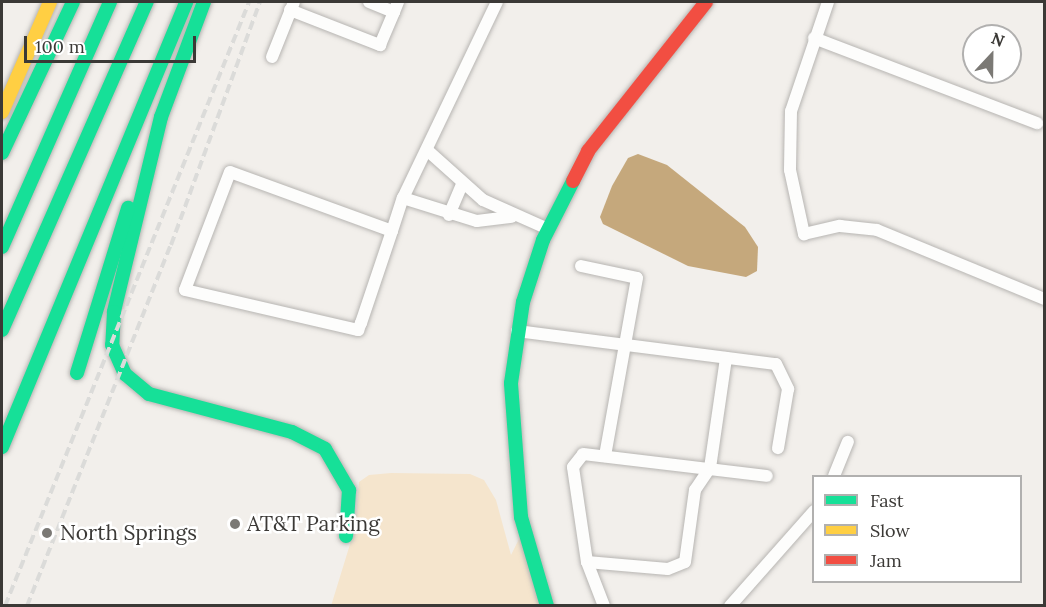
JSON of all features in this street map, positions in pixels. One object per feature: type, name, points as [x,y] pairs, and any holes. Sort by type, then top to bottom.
[{"type":"main road","points":[[2,112],[50,2]]},
{"type":"main road","points":[[2,153],[74,2]]},
{"type":"main road","points":[[2,247],[110,2]]},
{"type":"main road","points":[[2,330],[147,2]]},
{"type":"main road","points":[[2,447],[186,2]]},
{"type":"main road","points":[[77,373],[110,255],[204,2]]},
{"type":"main road","points":[[547,606],[521,517],[513,462],[517,331],[548,229],[594,141],[706,2]]},
{"type":"main road","points":[[161,117],[114,312],[116,359],[148,394],[292,432],[325,449],[349,489],[346,536]]},
{"type":"street","points":[[272,57],[292,6],[380,45],[396,7],[369,2]]},
{"type":"street","points":[[828,2],[791,111],[788,141],[804,234],[840,226],[877,230],[1044,299]]},
{"type":"street","points":[[392,231],[230,172],[187,283],[190,294],[358,330],[392,231],[403,198],[427,150],[492,3]]},
{"type":"street","points":[[814,38],[1036,123]]},
{"type":"street","points":[[427,150],[462,185],[483,200],[512,217],[548,229]]},
{"type":"street","points":[[449,215],[462,185]]},
{"type":"street","points":[[403,198],[449,215],[477,221],[512,217]]},
{"type":"street","points":[[477,221],[483,200]]},
{"type":"street","points":[[581,266],[637,278],[628,345],[620,352],[605,456]]},
{"type":"street","points":[[517,331],[776,364],[783,371],[788,389],[778,448]]},
{"type":"street","points":[[587,562],[668,569],[685,562],[695,490],[710,468],[726,358]]},
{"type":"street","points":[[835,475],[848,442]]},
{"type":"street","points":[[604,606],[587,562],[573,467],[583,454],[767,476]]},
{"type":"street","points":[[730,606],[812,512]]},
{"type":"shaded area","points":[[638,154],[667,165],[745,227],[758,247],[757,271],[746,277],[688,266],[603,224],[600,217],[612,186],[628,158]]},
{"type":"shaded area","points":[[470,474],[484,480],[496,500],[511,555],[527,523],[555,605],[331,606],[355,528],[359,482],[369,475]]},
{"type":"railway","points":[[5,606],[249,2]]},
{"type":"railway","points":[[27,606],[171,245],[260,2]]},
{"type":"traffic: fast","points":[[2,153],[73,2]]},
{"type":"traffic: fast","points":[[2,247],[110,2]]},
{"type":"traffic: fast","points":[[2,330],[147,2]]},
{"type":"traffic: fast","points":[[2,447],[186,2]]},
{"type":"traffic: fast","points":[[204,2],[161,117],[114,312],[112,345],[125,374],[149,394],[292,432],[325,449],[349,490],[346,536]]},
{"type":"traffic: fast","points":[[547,606],[521,517],[511,383],[523,302],[543,240],[573,181]]},
{"type":"traffic: fast","points":[[77,373],[128,208]]},
{"type":"traffic: slow","points":[[2,112],[50,2]]},
{"type":"traffic: jam","points":[[573,181],[588,151],[706,2]]},
{"type":"place","name":"AT&T Parking","points":[[235,524]]},
{"type":"place","name":"North Springs","points":[[47,533]]}]
